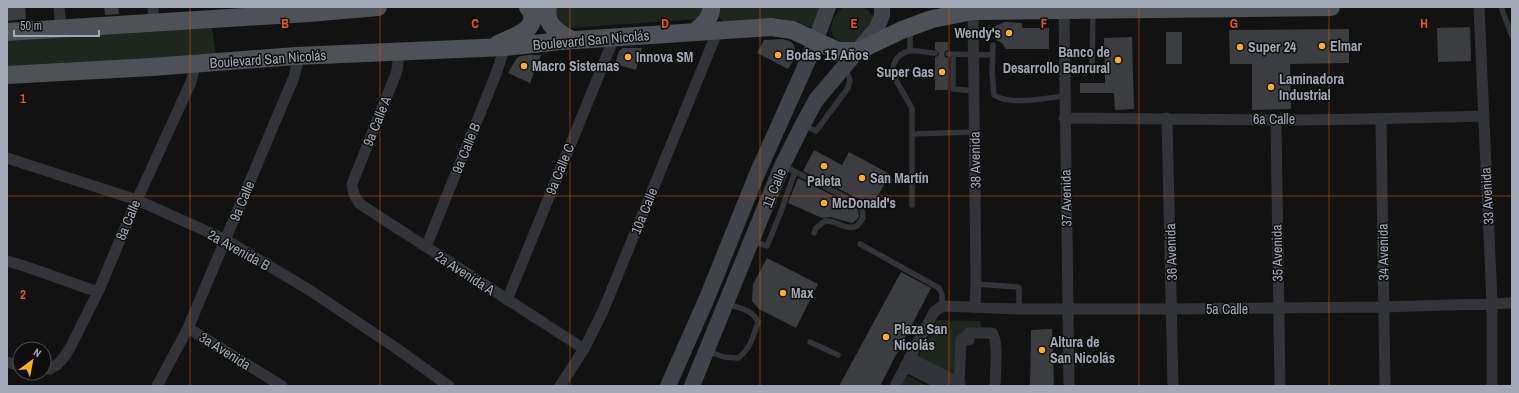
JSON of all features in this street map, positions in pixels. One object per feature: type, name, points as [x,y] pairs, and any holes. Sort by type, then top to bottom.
[{"type":"main road","points":[[7,32],[61,29],[154,15],[378,7]]},
{"type":"main road","points":[[497,47],[528,28],[533,21],[528,7]]},
{"type":"main road","points":[[548,7],[548,19],[552,26],[558,32],[572,40]]},
{"type":"main road","points":[[695,32],[708,18],[711,12],[711,7]]},
{"type":"main road","name":"11 Calle","points":[[668,386],[707,298],[757,174],[816,42],[828,7]]},
{"type":"main road","name":"11 Calle","points":[[692,386],[752,241],[773,211],[789,169],[810,128],[816,100],[877,28],[882,15],[882,7]]},
{"type":"main road","name":"Boulevard San Nicolás","points":[[7,76],[296,56],[497,47],[572,40],[771,27],[792,30],[838,51],[858,51],[910,27],[932,19],[973,11],[1331,7]]},
{"type":"street","points":[[59,7],[61,29]]},
{"type":"street","name":"33 Avenida","points":[[1479,7],[1492,303],[1492,386]]},
{"type":"street","name":"37 Avenida","points":[[1064,10],[1064,118],[1069,386]]},
{"type":"street","name":"38 Avenida","points":[[973,11],[975,308]]},
{"type":"street","name":"10a Calle","points":[[560,386],[584,349],[603,311],[718,30]]},
{"type":"street","name":"9a Calle C","points":[[506,300],[614,38]]},
{"type":"street","name":"9a Calle B","points":[[426,247],[496,74],[497,47]]},
{"type":"street","name":"9a Calle A","points":[[352,191],[354,178],[397,71],[399,51]]},
{"type":"street","name":"9a Calle","points":[[157,386],[188,328],[226,240],[294,77],[297,65],[296,56]]},
{"type":"street","name":"8a Calle","points":[[52,367],[58,364],[65,356],[98,292],[136,200],[190,82],[194,64]]},
{"type":"street","name":"6a Calle","points":[[1064,118],[1276,120],[1484,116]]},
{"type":"street","name":"36 Avenida","points":[[1167,118],[1173,309],[1173,386]]},
{"type":"street","name":"34 Avenida","points":[[1381,119],[1385,386]]},
{"type":"street","name":"35 Avenida","points":[[1276,120],[1280,386]]},
{"type":"street","name":"2a Avenida B","points":[[7,158],[136,200],[226,240],[311,291],[449,386]]},
{"type":"street","name":"2a Avenida A","points":[[352,191],[360,204],[506,300],[584,349]]},
{"type":"street","points":[[7,261],[98,292]]},
{"type":"street","name":"5a Calle","points":[[942,306],[1019,309],[1173,309],[1384,307],[1512,303]]},
{"type":"street","points":[[895,386],[934,312],[942,306]]},
{"type":"street","name":"3a Avenida","points":[[188,328],[282,386]]},
{"type":"street","points":[[907,362],[960,385],[961,340],[966,340],[969,333],[992,333],[996,344],[995,386]]},
{"type":"street","points":[[907,362],[944,386]]},
{"type":"lane","points":[[1501,7],[1512,36]]},
{"type":"lane","points":[[1092,68],[1093,9]]},
{"type":"lane","points":[[910,27],[910,51]]},
{"type":"lane","points":[[993,45],[992,56],[994,95],[1000,99],[1014,101],[1064,96]]},
{"type":"lane","points":[[912,205],[912,108],[892,72],[897,58],[910,51],[935,53]]},
{"type":"lane","points":[[974,91],[953,89],[951,54],[992,56]]},
{"type":"lane","points":[[912,134],[974,132]]},
{"type":"lane","points":[[789,169],[857,203],[863,211],[863,218],[857,226],[847,227],[834,222],[825,221],[816,228],[814,233]]},
{"type":"lane","points":[[860,244],[939,288],[942,295],[942,306]]},
{"type":"lane","points":[[976,284],[1018,287],[1019,309]]},
{"type":"lane","points":[[706,351],[724,357],[738,358],[747,351],[754,336],[758,322],[755,315],[726,303]]},
{"type":"lane","points":[[810,342],[838,355]]},
{"type":"shaded area","points":[[559,7],[703,7],[704,9],[698,19],[569,28],[556,23],[556,10]]},
{"type":"shaded area","points":[[717,7],[822,7],[813,28],[779,18],[723,21],[719,18]]},
{"type":"shaded area","points":[[843,7],[864,8],[873,17],[871,27],[854,45],[842,43],[832,34],[831,30],[833,20]]},
{"type":"shaded area","points":[[212,28],[216,56],[7,68],[7,41]]},
{"type":"shaded area","points":[[937,320],[980,321],[982,329],[970,330],[955,371],[950,376],[917,358]]},
{"type":"shaded area","points":[[906,375],[928,386],[901,386]]},
{"type":"building","points":[[7,7],[25,7],[26,19],[7,21]]},
{"type":"building","points":[[104,7],[118,7],[119,14],[105,15]]},
{"type":"building","points":[[1005,22],[1022,23],[1022,28],[1049,28],[1049,49],[1006,49],[1002,43],[996,40],[995,26]]},
{"type":"building","points":[[1470,27],[1471,61],[1438,62],[1437,28]]},
{"type":"building","points":[[1349,29],[1349,63],[1290,64],[1291,109],[1252,110],[1252,64],[1230,64],[1229,30]]},
{"type":"building","points":[[1166,32],[1182,32],[1182,64],[1166,64]]},
{"type":"building","name":"Banco de Desarrollo Banrural","points":[[1132,37],[1134,109],[1115,110],[1114,93],[1080,93],[1080,83],[1105,83],[1104,38]]},
{"type":"building","name":"Bodas 15 Años","points":[[782,39],[790,41],[794,45],[795,50],[794,59],[788,69],[757,53],[764,40]]},
{"type":"building","name":"Super Gas","points":[[935,42],[948,42],[948,50],[945,51],[944,54],[945,57],[948,58],[948,90],[935,90],[935,57],[938,56],[939,53],[935,49]]},
{"type":"building","name":"Innova SM","points":[[623,48],[642,48],[636,70],[615,64],[619,51]]},
{"type":"building","name":"Macro Sistemas","points":[[541,55],[530,83],[508,73],[516,59],[520,56]]},
{"type":"building","name":"San Martín","points":[[814,150],[842,165],[849,152],[890,174],[874,203],[868,200],[865,205],[859,199],[803,171]]},
{"type":"building","name":"McDonald's","points":[[798,178],[854,206],[858,210],[859,217],[852,223],[830,217],[822,218],[788,203]]},
{"type":"building","name":"Max","points":[[767,258],[818,284],[796,328],[759,309],[752,301],[753,284]]},
{"type":"building","name":"Plaza San Nicolás","points":[[901,272],[931,288],[880,386],[839,386]]},
{"type":"building","name":"Altura de San Nicolás","points":[[1052,329],[1054,386],[1030,386],[1031,330]]},
{"type":"place","name":"Wendy's","points":[[1009,33]]},
{"type":"place","name":"Elmar","points":[[1322,46]]},
{"type":"place","name":"Super 24","points":[[1240,47]]},
{"type":"place","name":"Bodas 15 Años","points":[[778,55]]},
{"type":"place","name":"Innova SM","points":[[628,57]]},
{"type":"place","name":"Banco de Desarrollo Banrural","points":[[1118,60]]},
{"type":"place","name":"Macro Sistemas","points":[[524,66]]},
{"type":"place","name":"Super Gas","points":[[942,72]]},
{"type":"place","name":"Laminadora Industrial","points":[[1271,87]]},
{"type":"place","name":"Paleta","points":[[824,166]]},
{"type":"place","name":"San Martín","points":[[862,178]]},
{"type":"place","name":"McDonald's","points":[[824,203]]},
{"type":"place","name":"Max","points":[[783,293]]},
{"type":"place","name":"Plaza San Nicolás","points":[[886,337]]},
{"type":"place","name":"Altura de San Nicolás","points":[[1042,350]]}]
